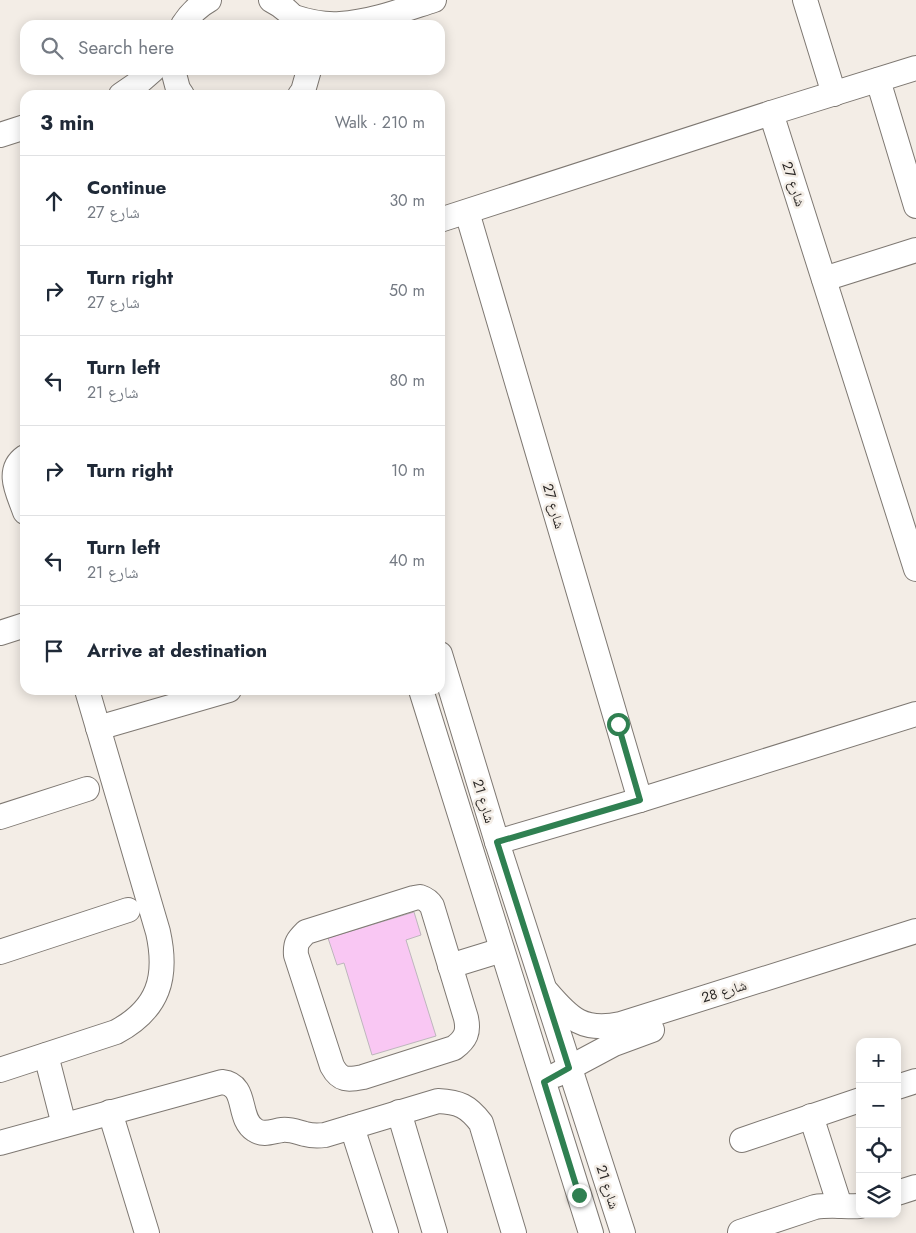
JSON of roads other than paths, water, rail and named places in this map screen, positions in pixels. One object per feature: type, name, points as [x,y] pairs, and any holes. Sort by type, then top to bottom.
[{"type":"street","points":[[188,13],[209,0]]},
{"type":"street","points":[[271,0],[279,4],[296,20]]},
{"type":"street","points":[[374,20],[434,0]]},
{"type":"street","points":[[805,0],[834,94]]},
{"type":"street","points":[[445,219],[916,68]]},
{"type":"street","points":[[128,90],[147,75]]},
{"type":"street","points":[[174,75],[179,90]]},
{"type":"street","points":[[878,80],[916,206]]},
{"type":"street","name":"شارع 27","points":[[772,113],[916,570]]},
{"type":"street","points":[[0,135],[20,129]]},
{"type":"street","name":"شارع 27","points":[[467,212],[640,800]]},
{"type":"street","points":[[824,280],[916,250]]},
{"type":"street","points":[[20,461],[16,467],[14,481],[20,498]]},
{"type":"street","points":[[0,633],[20,627]]},
{"type":"street","name":"شارع 21","points":[[445,670],[543,988],[623,1233]]},
{"type":"street","points":[[0,1070],[116,1032],[128,1026],[150,1004],[157,991],[161,976],[163,961],[158,932],[98,728],[90,695]]},
{"type":"street","points":[[98,728],[212,695]]},
{"type":"street","name":"شارع 21","points":[[423,695],[591,1233]]},
{"type":"street","points":[[497,842],[640,800],[916,714]]},
{"type":"street","points":[[0,817],[87,789]]},
{"type":"street","points":[[414,898],[425,898],[432,906],[450,966],[468,1026],[462,1042],[454,1048],[363,1077],[345,1079],[335,1072],[296,954],[296,944],[306,932],[414,898]]},
{"type":"street","points":[[0,952],[128,910]]},
{"type":"street","name":"شارع 28","points":[[543,988],[574,1019],[586,1024],[609,1026],[621,1024],[916,931]]},
{"type":"street","name":"شارع 28","points":[[544,1082],[614,1044],[630,1038],[916,946]]},
{"type":"street","points":[[450,966],[502,950]]},
{"type":"street","points":[[46,1056],[64,1125]]},
{"type":"street","points":[[901,1086],[916,1081]]},
{"type":"street","points":[[0,1143],[222,1082],[227,1082],[236,1089],[248,1122],[255,1130],[260,1132],[282,1130],[314,1136],[325,1135],[438,1101],[451,1102],[463,1106],[473,1113],[481,1123],[514,1233]]},
{"type":"street","points":[[742,1140],[856,1101]]},
{"type":"street","points":[[110,1112],[147,1233]]},
{"type":"street","points":[[399,1112],[435,1233]]},
{"type":"street","points":[[740,1232],[815,1207],[825,1205],[850,1206],[810,1116]]},
{"type":"street","points":[[352,1127],[386,1233]]},
{"type":"street","points":[[901,1193],[916,1187]]}]
